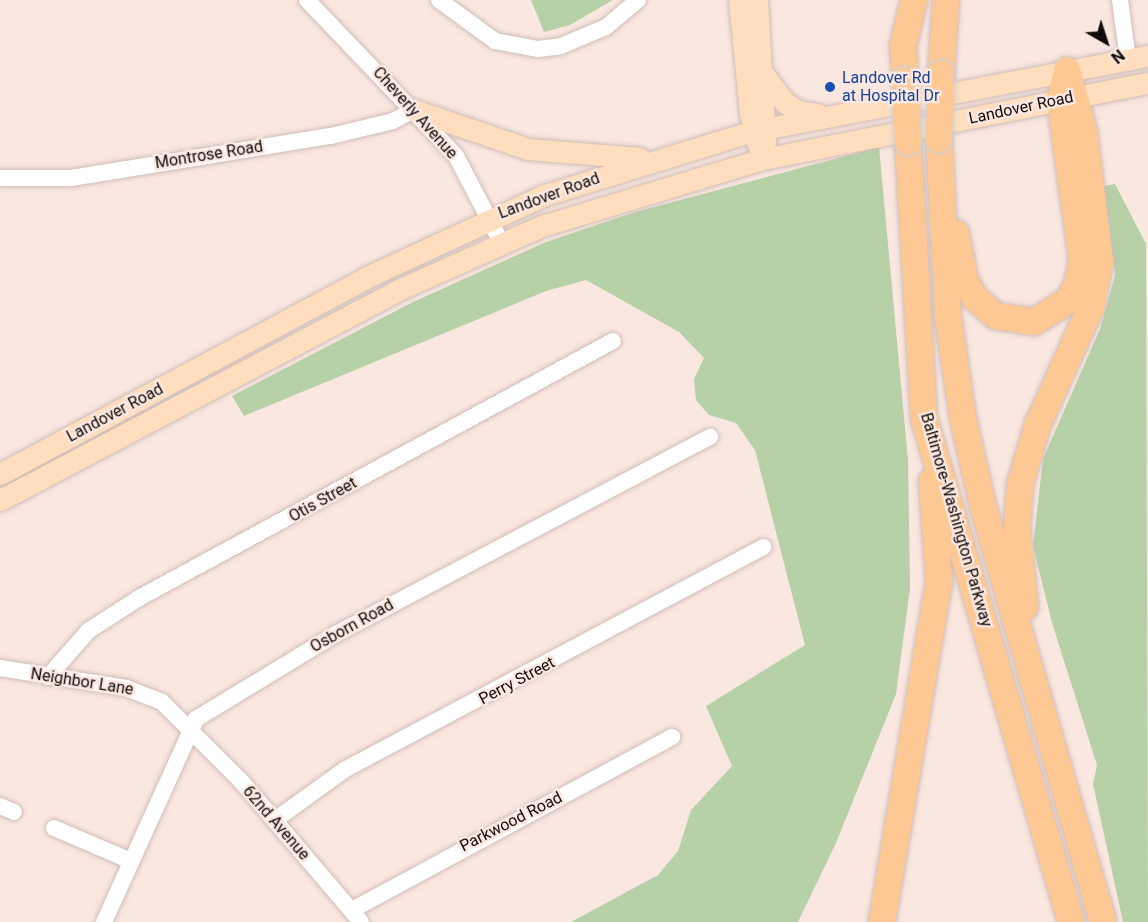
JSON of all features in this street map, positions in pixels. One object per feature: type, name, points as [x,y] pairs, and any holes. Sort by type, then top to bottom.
[{"type":"highway","points":[[902,0],[903,46]]},
{"type":"highway","name":"Baltimore-Washington Parkway","points":[[914,0],[903,46],[924,418],[1071,922]]},
{"type":"highway","name":"Baltimore-Washington Parkway","points":[[946,0],[939,148],[948,317],[963,418],[983,506],[1102,922]]},
{"type":"highway","points":[[939,148],[962,267],[975,298],[1006,320],[1034,322],[1051,315],[1074,291],[1082,259],[1067,70]]},
{"type":"highway","points":[[1043,710],[1022,586],[1017,504],[1038,424],[1082,332],[1097,283],[1099,237],[1068,98]]},
{"type":"highway","points":[[882,922],[939,582],[940,550],[924,418]]},
{"type":"main road","points":[[739,0],[764,159]]},
{"type":"main road","points":[[757,0],[763,75],[759,130]]},
{"type":"main road","name":"Landover Road","points":[[0,474],[365,278],[489,217],[656,158],[759,130],[827,115],[1138,58]]},
{"type":"main road","points":[[763,75],[789,106],[827,115]]},
{"type":"main road","name":"Landover Road","points":[[0,500],[328,325],[501,242],[764,159],[1148,83]]},
{"type":"main road","points":[[414,110],[528,149],[584,157],[656,158]]},
{"type":"street","points":[[439,0],[495,41],[538,49],[561,46],[606,27],[638,0]]},
{"type":"street","points":[[1120,0],[1138,58]]},
{"type":"street","name":"Cheverly Avenue","points":[[312,2],[456,156],[501,242]]},
{"type":"street","name":"Montrose Road","points":[[0,178],[71,178],[331,136],[393,121],[414,110]]},
{"type":"street","name":"Otis Street","points":[[48,677],[88,630],[139,598],[613,341]]},
{"type":"street","name":"Osborn Road","points":[[189,726],[336,634],[710,437]]},
{"type":"street","name":"Perry Street","points":[[275,820],[344,770],[763,546]]},
{"type":"street","name":"Neighbor Lane","points":[[0,668],[145,692],[189,726]]},
{"type":"street","points":[[104,922],[189,726]]},
{"type":"street","name":"62nd Avenue","points":[[189,726],[275,820],[356,916]]},
{"type":"street","name":"Parkwood Road","points":[[356,916],[672,737]]},
{"type":"street","points":[[54,828],[131,861]]},
{"type":"green space","points":[[531,0],[613,0],[570,25],[544,32]]},
{"type":"green space","points":[[879,147],[908,460],[910,588],[896,694],[836,843],[798,922],[571,922],[658,875],[678,851],[691,810],[732,766],[706,706],[805,645],[755,450],[736,423],[709,415],[696,400],[694,379],[704,358],[679,332],[586,280],[546,291],[244,416],[232,396],[413,302],[546,242],[635,212]]},
{"type":"green space","points":[[1115,184],[1146,244],[1148,922],[1123,922],[1093,784],[1097,765],[1052,623],[1033,546],[1043,459],[1100,329],[1115,275],[1104,186]]},
{"type":"place","name":"Landover Rd at Hospital Dr","points":[[830,87]]}]
